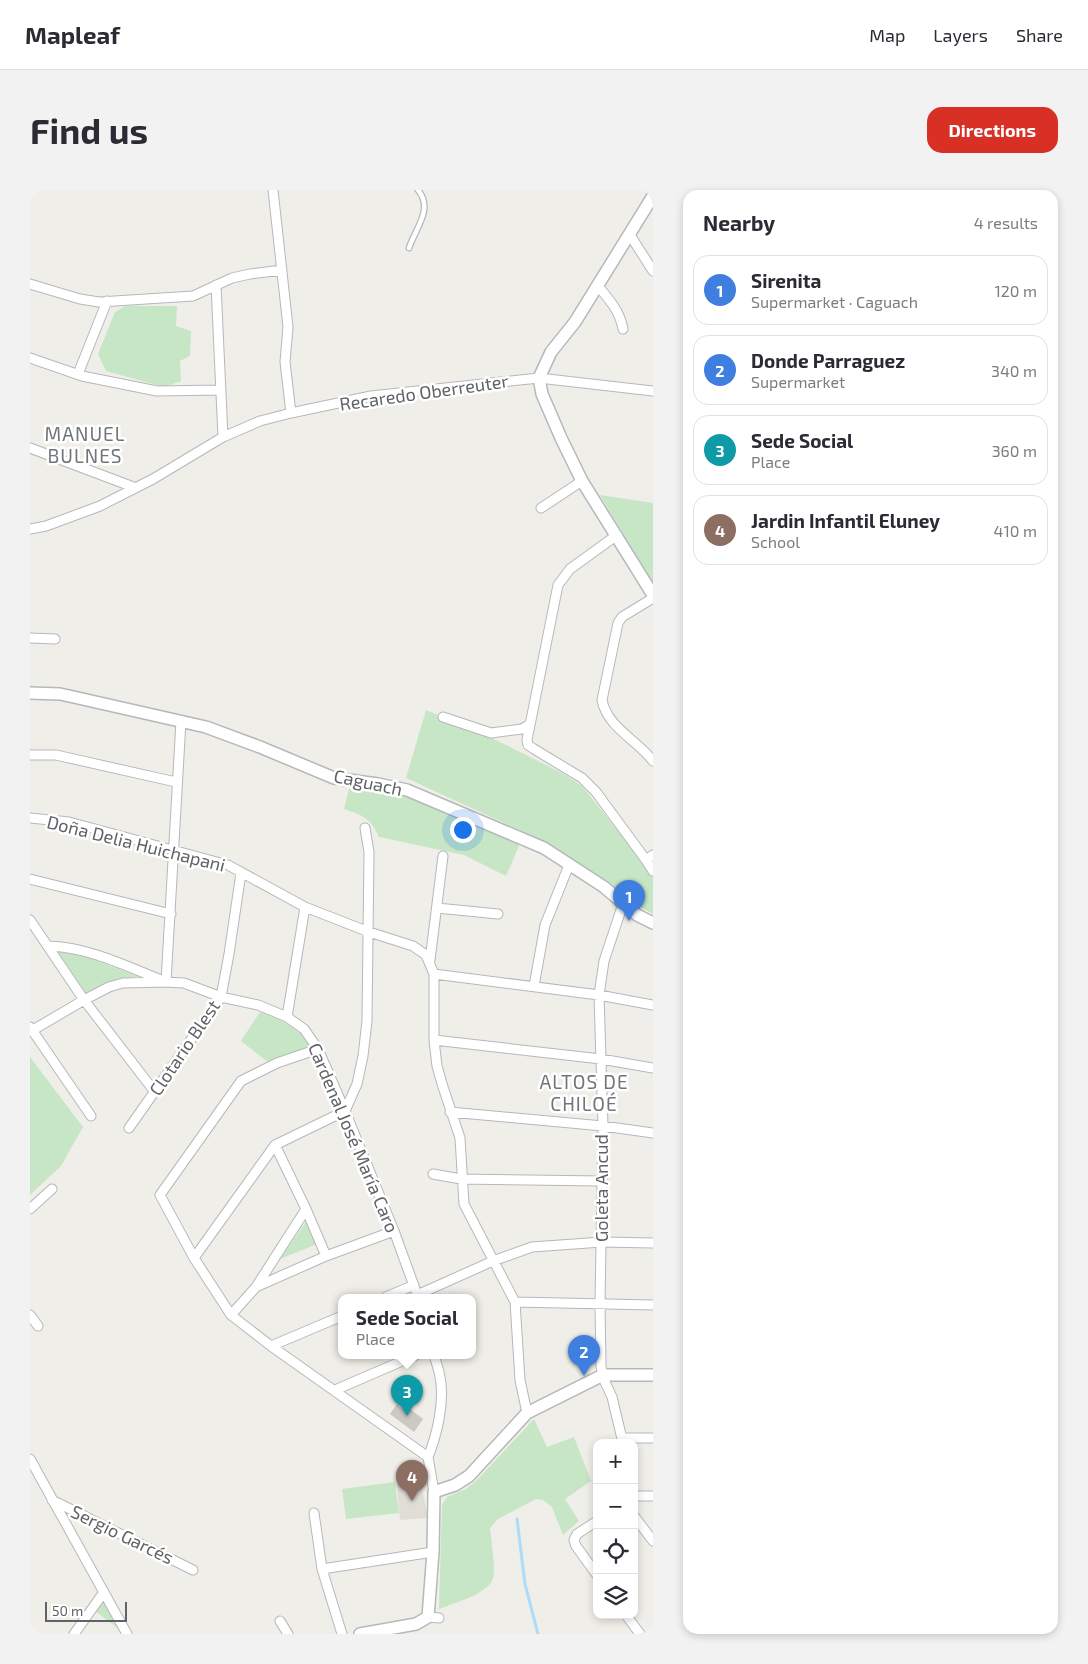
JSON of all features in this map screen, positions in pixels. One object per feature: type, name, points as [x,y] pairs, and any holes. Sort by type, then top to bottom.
[{"type":"street","points":[[273,190],[288,327],[285,362],[292,413]]},
{"type":"street","points":[[653,196],[575,322],[551,352],[539,378],[542,394],[582,481],[653,596],[622,617],[618,623],[602,700],[604,710],[609,718],[645,751],[653,761]]},
{"type":"street","points":[[630,235],[653,271]]},
{"type":"street","points":[[30,284],[80,300],[106,302],[193,296],[232,278],[282,270]]},
{"type":"street","points":[[216,285],[223,437]]},
{"type":"street","points":[[597,285],[612,303],[622,320],[623,328]]},
{"type":"street","points":[[78,374],[106,302]]},
{"type":"street","points":[[30,358],[78,374],[157,392],[221,390]]},
{"type":"street","name":"Recaredo Oberreuter","points":[[30,529],[46,526],[83,513],[136,488],[223,437],[260,421],[292,413],[371,396],[539,378],[653,391]]},
{"type":"street","points":[[30,448],[136,488]]},
{"type":"street","points":[[541,508],[582,481]]},
{"type":"street","points":[[617,535],[570,569],[558,585],[527,740],[528,745],[582,778],[596,792],[649,858],[653,871]]},
{"type":"street","points":[[30,638],[55,639]]},
{"type":"street","name":"Caguach","points":[[30,693],[60,694],[206,727],[334,778],[407,790],[544,848],[604,887],[636,915],[653,923]]},
{"type":"street","points":[[443,717],[491,733],[522,729],[530,724]]},
{"type":"street","points":[[48,946],[66,946],[104,958],[166,982],[180,721]]},
{"type":"street","points":[[30,755],[56,755],[176,782]]},
{"type":"street","name":"Doña Delia Huichapani","points":[[30,818],[69,822],[228,865],[305,907],[369,932],[413,946],[422,951],[430,960]]},
{"type":"street","points":[[194,1258],[275,1145],[344,1111],[357,1084],[363,1056],[366,1021],[369,932],[369,852],[365,828]]},
{"type":"street","points":[[443,856],[430,960],[434,974],[434,1040],[437,1066],[450,1112],[460,1138],[464,1204],[515,1302],[520,1380],[526,1413]]},
{"type":"street","points":[[534,986],[545,925],[569,865]]},
{"type":"street","name":"Clotario Blest","points":[[129,1128],[221,997],[241,873]]},
{"type":"street","points":[[30,879],[170,914]]},
{"type":"street","name":"Goleta Ancud","points":[[622,1439],[612,1397],[603,1375],[600,1304],[603,1181],[599,994],[604,961],[623,904]]},
{"type":"street","points":[[287,1017],[305,907]]},
{"type":"street","points":[[437,908],[498,914]]},
{"type":"street","points":[[30,920],[84,1000],[155,1092]]},
{"type":"street","points":[[434,974],[599,994],[653,1005]]},
{"type":"street","name":"Cardenal José María Caro","points":[[31,1028],[109,987],[123,983],[184,983],[221,997],[258,1006],[287,1017],[304,1029],[318,1049],[394,1231],[416,1294]]},
{"type":"street","points":[[31,1028],[91,1116]]},
{"type":"street","points":[[434,1040],[601,1059],[653,1068]]},
{"type":"street","points":[[318,1049],[241,1080],[160,1195],[194,1258],[231,1315],[271,1346],[428,1457]]},
{"type":"street","points":[[450,1112],[602,1126],[653,1133]]},
{"type":"street","points":[[275,1145],[326,1256]]},
{"type":"street","points":[[433,1174],[462,1179],[603,1181]]},
{"type":"street","points":[[30,1209],[52,1189]]},
{"type":"street","points":[[231,1315],[256,1287],[306,1209]]},
{"type":"street","points":[[256,1287],[326,1256],[394,1231]]},
{"type":"street","points":[[421,1294],[493,1261],[532,1247],[602,1242],[653,1243]]},
{"type":"street","points":[[393,1294],[414,1285]]},
{"type":"street","points":[[515,1302],[653,1305]]},
{"type":"street","points":[[30,1315],[38,1326]]},
{"type":"street","points":[[271,1346],[338,1318]]},
{"type":"street","points":[[334,1390],[407,1359]]},
{"type":"street","points":[[360,1634],[401,1630],[433,1618],[434,1492],[428,1457],[436,1438],[440,1410],[441,1379],[435,1359]]},
{"type":"street","points":[[434,1492],[455,1485],[469,1476],[526,1413],[603,1375],[653,1375]]},
{"type":"street","points":[[638,1440],[653,1438]]},
{"type":"street","points":[[30,1459],[127,1634]]},
{"type":"street","points":[[638,1496],[653,1496]]},
{"type":"street","name":"Sergio Garcés","points":[[52,1500],[193,1570]]},
{"type":"street","points":[[314,1513],[322,1569],[342,1634]]},
{"type":"street","points":[[638,1521],[653,1541]]},
{"type":"street","points":[[593,1523],[576,1534],[574,1540],[576,1546],[596,1574]]},
{"type":"street","points":[[322,1569],[433,1552]]},
{"type":"street","points":[[74,1634],[104,1592]]},
{"type":"street","points":[[629,1619],[640,1634]]},
{"type":"street","points":[[280,1621],[288,1634]]},
{"type":"lane","points":[[409,248],[425,211],[423,198],[418,190]]},
{"type":"shaded area","points":[[420,1479],[428,1518],[400,1520],[397,1484]]},
{"type":"green space","points":[[125,306],[177,306],[176,326],[191,331],[190,356],[180,361],[181,381],[164,387],[106,371],[98,354],[115,312]]},
{"type":"green space","points":[[600,495],[653,503],[653,585]]},
{"type":"green space","points":[[426,710],[486,735],[562,773],[582,786],[653,875],[653,914],[642,908],[609,882],[539,839],[406,778]]},
{"type":"green space","points":[[351,781],[378,784],[522,839],[506,876],[464,855],[379,837],[369,821],[356,813],[344,809]]},
{"type":"green space","points":[[58,952],[89,958],[139,977],[111,982],[86,993]]},
{"type":"green space","points":[[260,1012],[284,1022],[300,1033],[310,1046],[268,1062],[241,1041]]},
{"type":"green space","points":[[30,1057],[83,1127],[61,1166],[30,1195]]},
{"type":"green space","points":[[307,1220],[317,1244],[280,1259]]},
{"type":"green space","points":[[534,1419],[547,1447],[574,1437],[591,1481],[565,1499],[579,1521],[563,1535],[552,1507],[543,1500],[536,1499],[498,1519],[490,1528],[494,1562],[493,1579],[484,1590],[477,1594],[439,1609],[442,1505],[447,1497],[466,1489],[476,1481]]},
{"type":"green space","points":[[395,1482],[399,1513],[346,1519],[342,1489]]},
{"type":"green space","points":[[106,1594],[125,1634],[94,1610]]},
{"type":"building","points":[[397,1404],[407,1412],[410,1409],[423,1419],[414,1432],[390,1414]]},
{"type":"waterway","points":[[517,1519],[525,1584],[538,1634]]},
{"type":"place","name":"Sirenita","points":[[629,921]]},
{"type":"place","name":"Donde Parraguez","points":[[584,1376]]},
{"type":"place","name":"Sede Social","points":[[407,1416]]},
{"type":"place","name":"Jardin Infantil Eluney","points":[[412,1501]]},
{"type":"district","name":"MANUEL BULNES","points":[[85,445]]},
{"type":"district","name":"ALTOS DE CHILOÉ","points":[[584,1093]]}]
